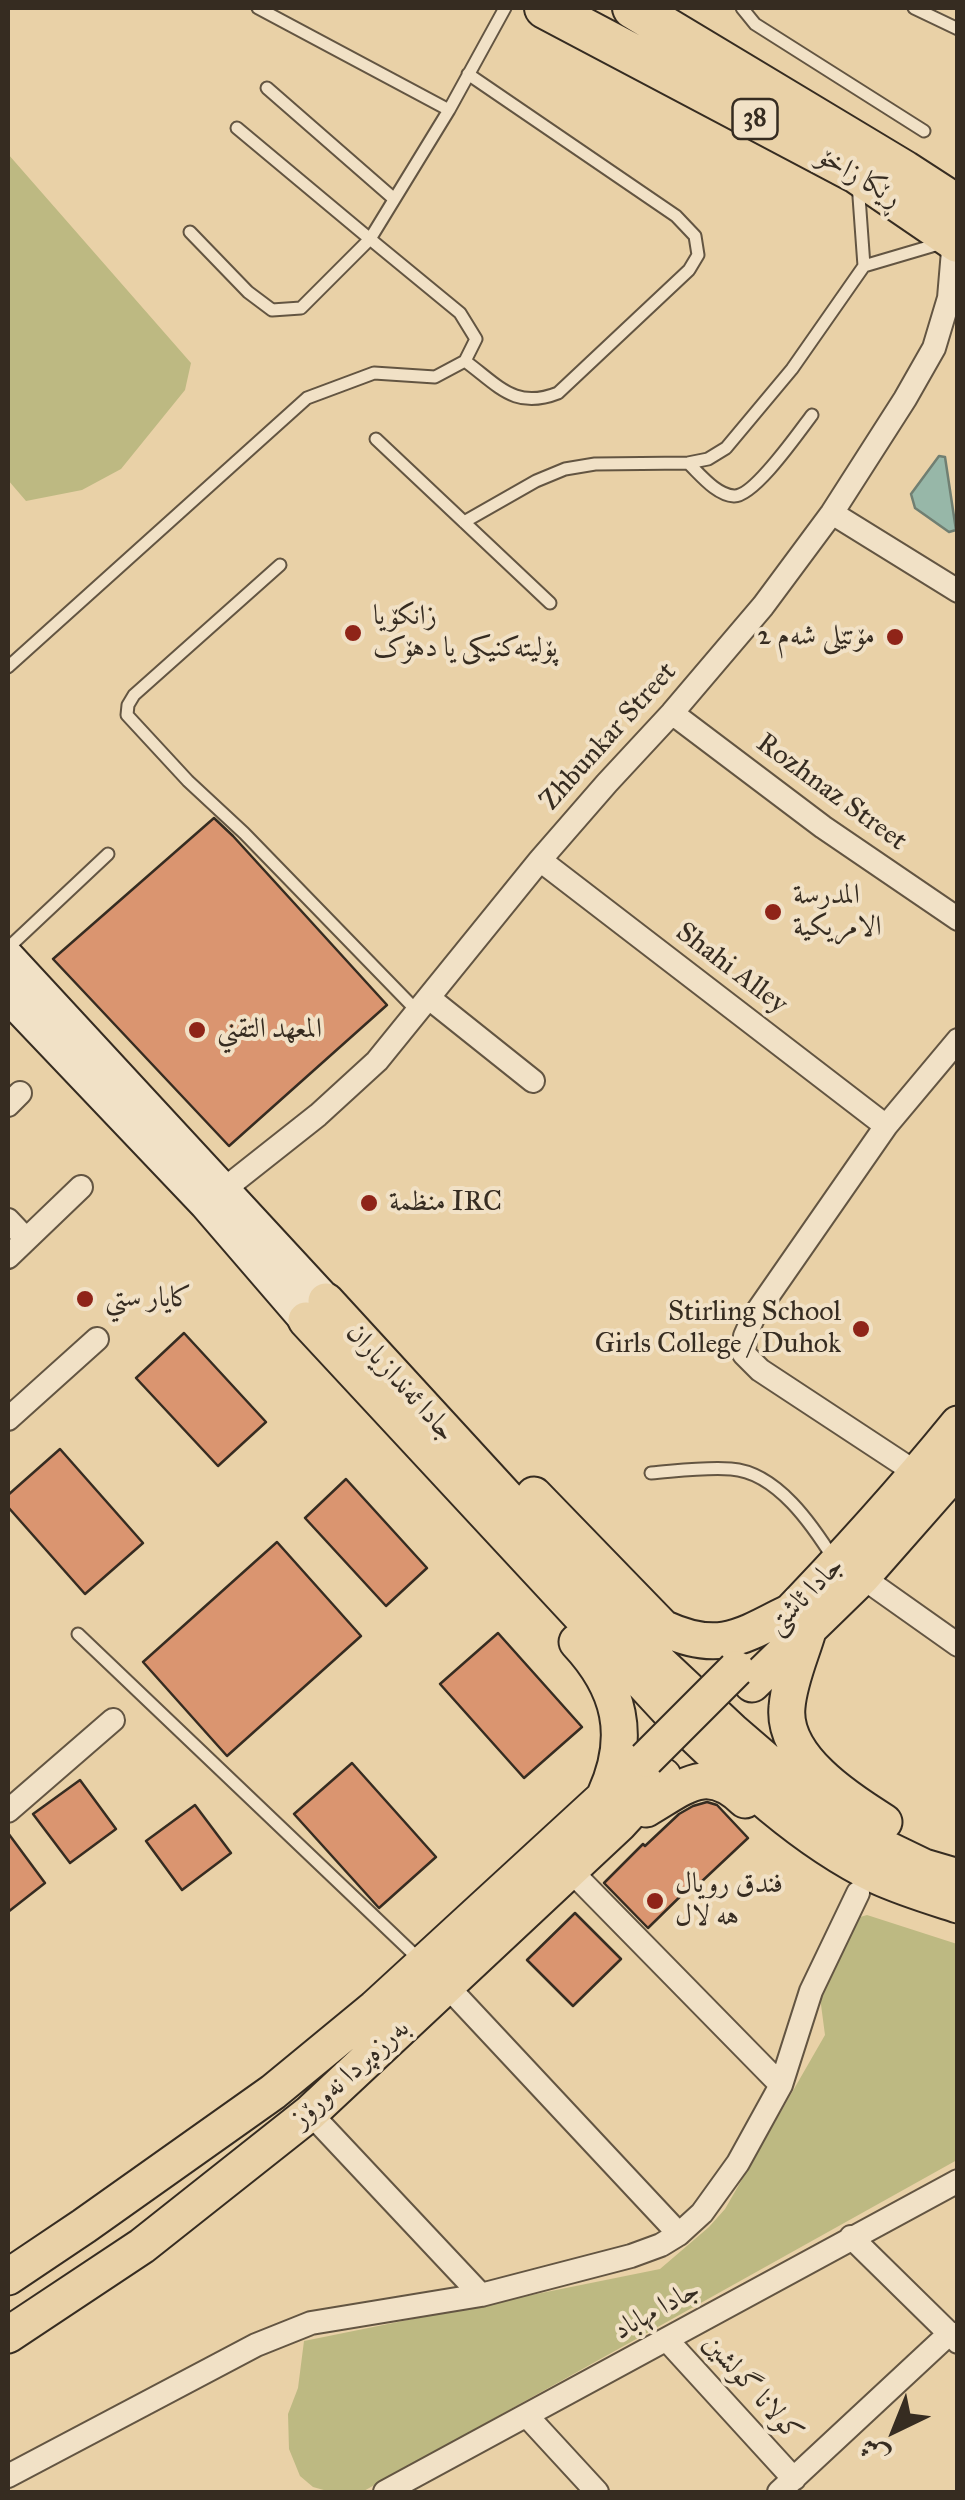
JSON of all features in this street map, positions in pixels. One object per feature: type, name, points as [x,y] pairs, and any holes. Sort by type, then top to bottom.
[{"type":"highway","name":"ڕێکا زاخۆ","points":[[545,8],[956,229]]},
{"type":"highway","name":"ڕێکا زاخۆ","points":[[633,8],[888,160],[956,229]]},
{"type":"main road","name":"جادا ئەندازیاران","points":[[8,957],[316,1311],[797,1808]]},
{"type":"main road","name":"جادا ئەندازیاران","points":[[8,996],[214,1198]]},
{"type":"main road","points":[[316,1311],[395,1354],[662,1628],[688,1640],[712,1643],[800,1621],[786,1708],[788,1727],[804,1757],[847,1799],[902,1833],[958,1855]]},
{"type":"main road","points":[[316,1311],[352,1393],[404,1458],[585,1650],[603,1675],[614,1696],[620,1729],[612,1810],[696,1781],[730,1786],[810,1862],[858,1893],[910,1915],[958,1928]]},
{"type":"main road","name":"جادا ئاشتی","points":[[850,1571],[958,1424]]},
{"type":"main road","name":"جادا ئاشتی","points":[[654,1768],[958,1468]]},
{"type":"main road","name":"بەرزەپردا نەورۆز","points":[[8,2335],[142,2246],[310,2113],[435,1975],[654,1768]]},
{"type":"main road","points":[[797,1808],[924,1866],[958,1877]]},
{"type":"main road","points":[[797,1808],[826,1846],[875,1875],[958,1905]]},
{"type":"main road","name":"بەرزەپردا نەورۆز","points":[[8,2277],[435,1975],[571,1870],[612,1810]]},
{"type":"street","name":"Zhbunkar Street","points":[[214,1198],[318,1116],[377,1061],[540,860],[672,714],[762,606],[832,513],[934,348],[949,298],[956,229]]},
{"type":"street","points":[[832,513],[958,592]]},
{"type":"street","name":"Rozhnaz Street","points":[[672,714],[823,827],[958,918]]},
{"type":"street","name":"Shahi Alley","points":[[540,860],[886,1126]]},
{"type":"street","points":[[423,1005],[533,1081]]},
{"type":"street","points":[[918,1474],[760,1370],[744,1354],[745,1336],[754,1316],[886,1126],[958,1040]]},
{"type":"street","points":[[8,1257],[81,1187]]},
{"type":"street","points":[[8,1220],[26,1240]]},
{"type":"street","points":[[8,1420],[97,1339]]},
{"type":"street","points":[[850,1571],[958,1645]]},
{"type":"street","points":[[8,1812],[113,1720]]},
{"type":"street","points":[[571,1870],[781,2084]]},
{"type":"street","points":[[8,2476],[256,2345],[311,2324],[481,2294],[632,2256],[679,2234],[702,2213],[738,2163],[781,2084],[810,1992],[858,1893]]},
{"type":"street","points":[[435,1975],[679,2234]]},
{"type":"street","points":[[310,2113],[481,2294]]},
{"type":"street","name":"جادا مهاباد","points":[[385,2492],[958,2180]]},
{"type":"street","points":[[787,2486],[954,2338],[851,2237]]},
{"type":"street","name":"کولانا گولشین","points":[[666,2340],[787,2486]]},
{"type":"street","points":[[527,2416],[597,2492]]},
{"type":"lane","points":[[258,8],[448,110]]},
{"type":"lane","points":[[190,232],[248,292],[272,310],[301,308],[370,239],[505,8]]},
{"type":"lane","points":[[742,8],[754,24],[924,131]]},
{"type":"lane","points":[[914,8],[958,29]]},
{"type":"lane","points":[[466,361],[512,396],[538,401],[558,393],[689,270],[698,255],[694,236],[676,216],[468,74]]},
{"type":"lane","points":[[267,88],[394,198]]},
{"type":"lane","points":[[8,667],[307,398],[374,373],[435,377],[466,361],[476,339],[460,313],[237,128]]},
{"type":"lane","points":[[857,173],[864,266]]},
{"type":"lane","points":[[464,522],[536,481],[565,470],[595,464],[688,463],[717,454],[734,440],[792,369],[864,266],[956,229]]},
{"type":"lane","points":[[688,463],[724,493],[743,494],[812,416]]},
{"type":"lane","points":[[376,440],[550,602]]},
{"type":"lane","points":[[280,565],[134,695],[127,714],[188,780],[423,1005]]},
{"type":"lane","points":[[8,948],[108,854]]},
{"type":"lane","points":[[650,1472],[734,1468],[758,1476],[808,1519],[850,1571]]},
{"type":"lane","points":[[78,1634],[435,1975]]},
{"type":"shaded area","points":[[8,154],[191,363],[185,390],[121,469],[82,490],[26,501],[8,480]]},
{"type":"shaded area","points":[[939,456],[945,457],[956,530],[949,532],[915,508],[911,494]]},
{"type":"shaded area","points":[[867,1915],[957,1944],[957,2160],[362,2492],[331,2492],[313,2487],[300,2476],[289,2449],[288,2414],[298,2388],[304,2341],[660,2269],[709,2227],[725,2209],[825,2035],[818,1982],[853,1919]]},
{"type":"building","points":[[214,818],[387,1005],[229,1146],[53,959]]},
{"type":"building","points":[[184,1333],[266,1422],[218,1466],[136,1378]]},
{"type":"building","points":[[60,1449],[143,1543],[85,1594],[8,1507],[8,1495]]},
{"type":"building","points":[[346,1479],[427,1568],[386,1606],[305,1518]]},
{"type":"building","points":[[277,1542],[361,1636],[227,1756],[143,1662]]},
{"type":"building","points":[[498,1633],[582,1727],[524,1778],[440,1684]]},
{"type":"building","points":[[352,1763],[436,1857],[379,1908],[294,1814]]},
{"type":"building","points":[[80,1780],[116,1829],[70,1863],[33,1814]]},
{"type":"building","points":[[707,1802],[717,1805],[748,1838],[648,1928],[604,1883],[679,1814]]},
{"type":"building","points":[[195,1805],[231,1853],[182,1890],[146,1841]]},
{"type":"building","points":[[8,1833],[45,1883],[8,1912]]},
{"type":"building","points":[[575,1913],[621,1959],[573,2006],[527,1960]]},
{"type":"place","name":"زانکۆیا پۆلیتەکنیکی یا دهۆک","points":[[353,633]]},
{"type":"place","name":"مۆتێلی شەم 2","points":[[895,637]]},
{"type":"place","name":"المدرسة الامريكية","points":[[773,912]]},
{"type":"place","name":"المعهد التقني","points":[[197,1030]]},
{"type":"place","name":"منظمة IRC","points":[[369,1203]]},
{"type":"place","name":"كايار ستي","points":[[85,1299]]},
{"type":"place","name":"Stirling School Girls College / Duhok","points":[[861,1329]]},
{"type":"place","name":"فندق رويال هه لال","points":[[655,1901]]}]
